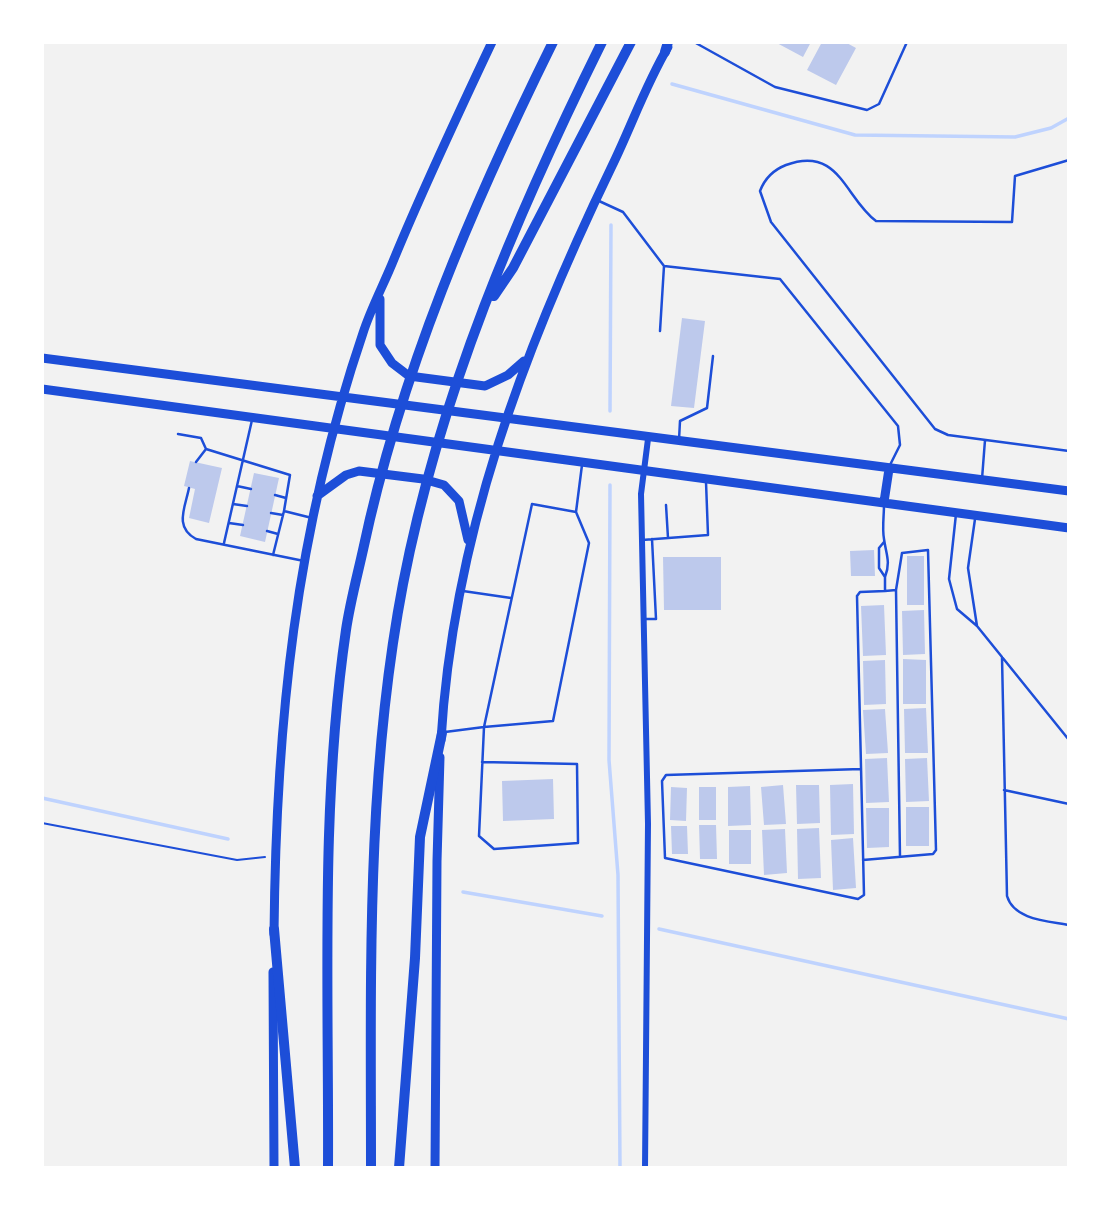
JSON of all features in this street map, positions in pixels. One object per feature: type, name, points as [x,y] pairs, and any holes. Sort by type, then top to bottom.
[{"type":"highway","points":[[328,1168],[330,855],[338,699],[346,627],[372,510],[419,345],[469,218],[554,42]]},
{"type":"highway","points":[[371,1168],[373,859],[380,756],[395,632],[433,455],[466,354],[520,214],[602,42]]},
{"type":"highway","points":[[484,309],[513,268],[631,42]]},
{"type":"highway","points":[[399,1168],[415,958],[420,837],[442,733]]},
{"type":"highway","points":[[274,929],[295,1168]]},
{"type":"main road","points":[[274,1168],[275,856],[284,688],[304,561],[317,496],[364,330],[449,132],[492,42]]},
{"type":"main road","points":[[435,1168],[437,861],[442,733],[446,671],[469,545],[494,450],[527,359],[596,199],[668,45]]},
{"type":"main road","points":[[381,290],[380,345],[392,363],[409,376],[485,386],[509,375],[527,359]]},
{"type":"main road","points":[[42,358],[648,439],[1069,491]]},
{"type":"main road","points":[[42,389],[1069,528]]},
{"type":"main road","points":[[884,502],[889,468]]},
{"type":"main road","points":[[317,496],[338,481],[359,471],[439,482],[458,501],[469,545]]},
{"type":"street","points":[[645,1168],[648,824],[642,540],[644,470],[648,439]]},
{"type":"lane","points":[[694,42],[775,87],[867,110],[879,104],[907,42]]},
{"type":"lane","points":[[706,49],[709,42]]},
{"type":"lane","points":[[1069,160],[1015,176],[1012,222],[876,221],[834,169],[817,163],[789,164],[763,182],[762,200],[771,222],[941,434],[1069,451]]},
{"type":"lane","points":[[596,199],[622,212],[664,266],[660,331]]},
{"type":"lane","points":[[664,266],[780,279],[898,426],[900,445],[889,468]]},
{"type":"lane","points":[[679,443],[680,421],[707,408],[713,356]]},
{"type":"lane","points":[[224,544],[253,417]]},
{"type":"lane","points":[[178,434],[201,438],[205,449]]},
{"type":"lane","points":[[982,479],[985,440]]},
{"type":"lane","points":[[205,449],[290,475],[273,555]]},
{"type":"lane","points":[[196,462],[205,449]]},
{"type":"lane","points":[[442,733],[553,720],[589,544],[576,512],[583,461]]},
{"type":"lane","points":[[642,540],[708,535],[706,478]]},
{"type":"lane","points":[[237,486],[251,489]]},
{"type":"lane","points":[[189,488],[182,526],[185,533],[304,561]]},
{"type":"lane","points":[[275,495],[286,498]]},
{"type":"lane","points":[[884,502],[884,542],[889,551],[885,590]]},
{"type":"lane","points":[[233,503],[247,506]]},
{"type":"lane","points":[[482,762],[577,764],[578,844],[494,849],[485,844],[479,836],[482,762],[484,727],[532,504],[576,512]]},
{"type":"lane","points":[[666,505],[668,538]]},
{"type":"lane","points":[[957,511],[949,579],[957,609],[977,626],[1069,740]]},
{"type":"lane","points":[[271,513],[313,519]]},
{"type":"lane","points":[[975,514],[968,568],[977,626]]},
{"type":"lane","points":[[229,523],[243,525]]},
{"type":"lane","points":[[267,531],[278,534]]},
{"type":"lane","points":[[644,619],[656,618],[652,539]]},
{"type":"lane","points":[[884,542],[878,548],[879,568],[885,577]]},
{"type":"lane","points":[[863,860],[900,857],[933,854],[936,850],[928,550],[902,552],[897,590],[900,857]]},
{"type":"lane","points":[[460,590],[511,598]]},
{"type":"lane","points":[[861,769],[666,775],[662,781],[666,861],[858,899],[864,895],[857,596],[860,592],[897,590]]},
{"type":"lane","points":[[1002,657],[1009,903],[1022,914],[1069,925]]},
{"type":"lane","points":[[1004,790],[1069,804]]},
{"type":"path","points":[[42,823],[237,860],[275,856]]},
{"type":"building","points":[[775,42],[811,42],[803,57]]},
{"type":"building","points":[[822,42],[845,42],[856,48],[836,85],[807,70]]},
{"type":"building","points":[[682,318],[705,321],[694,408],[671,406]]},
{"type":"building","points":[[190,461],[222,468],[209,523],[189,518],[195,489],[184,486]]},
{"type":"building","points":[[254,473],[279,478],[265,542],[240,536]]},
{"type":"building","points":[[874,550],[875,576],[851,576],[850,551]]},
{"type":"building","points":[[907,556],[924,556],[924,605],[907,605]]},
{"type":"building","points":[[663,557],[721,557],[721,610],[664,610]]},
{"type":"building","points":[[884,605],[886,655],[863,656],[861,606]]},
{"type":"building","points":[[924,610],[925,654],[903,655],[902,611]]},
{"type":"building","points":[[903,659],[926,660],[926,704],[903,704]]},
{"type":"building","points":[[885,660],[886,704],[864,705],[863,661]]},
{"type":"building","points":[[926,708],[928,753],[905,753],[904,709]]},
{"type":"building","points":[[885,709],[888,753],[866,754],[863,710]]},
{"type":"building","points":[[887,758],[889,802],[866,803],[865,759]]},
{"type":"building","points":[[927,758],[929,801],[906,802],[905,759]]},
{"type":"building","points":[[553,779],[554,819],[503,821],[502,781]]},
{"type":"building","points":[[853,784],[854,834],[831,835],[830,785]]},
{"type":"building","points":[[783,785],[786,824],[764,825],[761,787]]},
{"type":"building","points":[[796,785],[819,785],[820,823],[797,824]]},
{"type":"building","points":[[750,786],[751,825],[728,826],[728,787]]},
{"type":"building","points":[[671,787],[687,788],[686,821],[670,820]]},
{"type":"building","points":[[699,787],[716,787],[716,820],[699,820]]},
{"type":"building","points":[[906,807],[929,807],[929,846],[906,846]]},
{"type":"building","points":[[866,808],[889,808],[889,847],[867,848]]},
{"type":"building","points":[[699,825],[716,825],[717,859],[700,859]]},
{"type":"building","points":[[671,826],[687,826],[688,854],[672,854]]},
{"type":"building","points":[[819,828],[821,878],[798,879],[797,829]]},
{"type":"building","points":[[785,829],[787,873],[764,875],[762,830]]},
{"type":"building","points":[[729,830],[751,830],[751,864],[729,864]]},
{"type":"building","points":[[853,838],[856,888],[833,890],[831,840]]},
{"type":"waterway","points":[[672,84],[855,135],[1015,137],[1051,128],[1069,118]]},
{"type":"waterway","points":[[610,411],[611,225]]},
{"type":"waterway","points":[[610,485],[609,760],[618,875],[620,1168]]},
{"type":"waterway","points":[[42,798],[228,839]]},
{"type":"waterway","points":[[463,892],[602,916]]},
{"type":"waterway","points":[[659,929],[1069,1019]]}]
